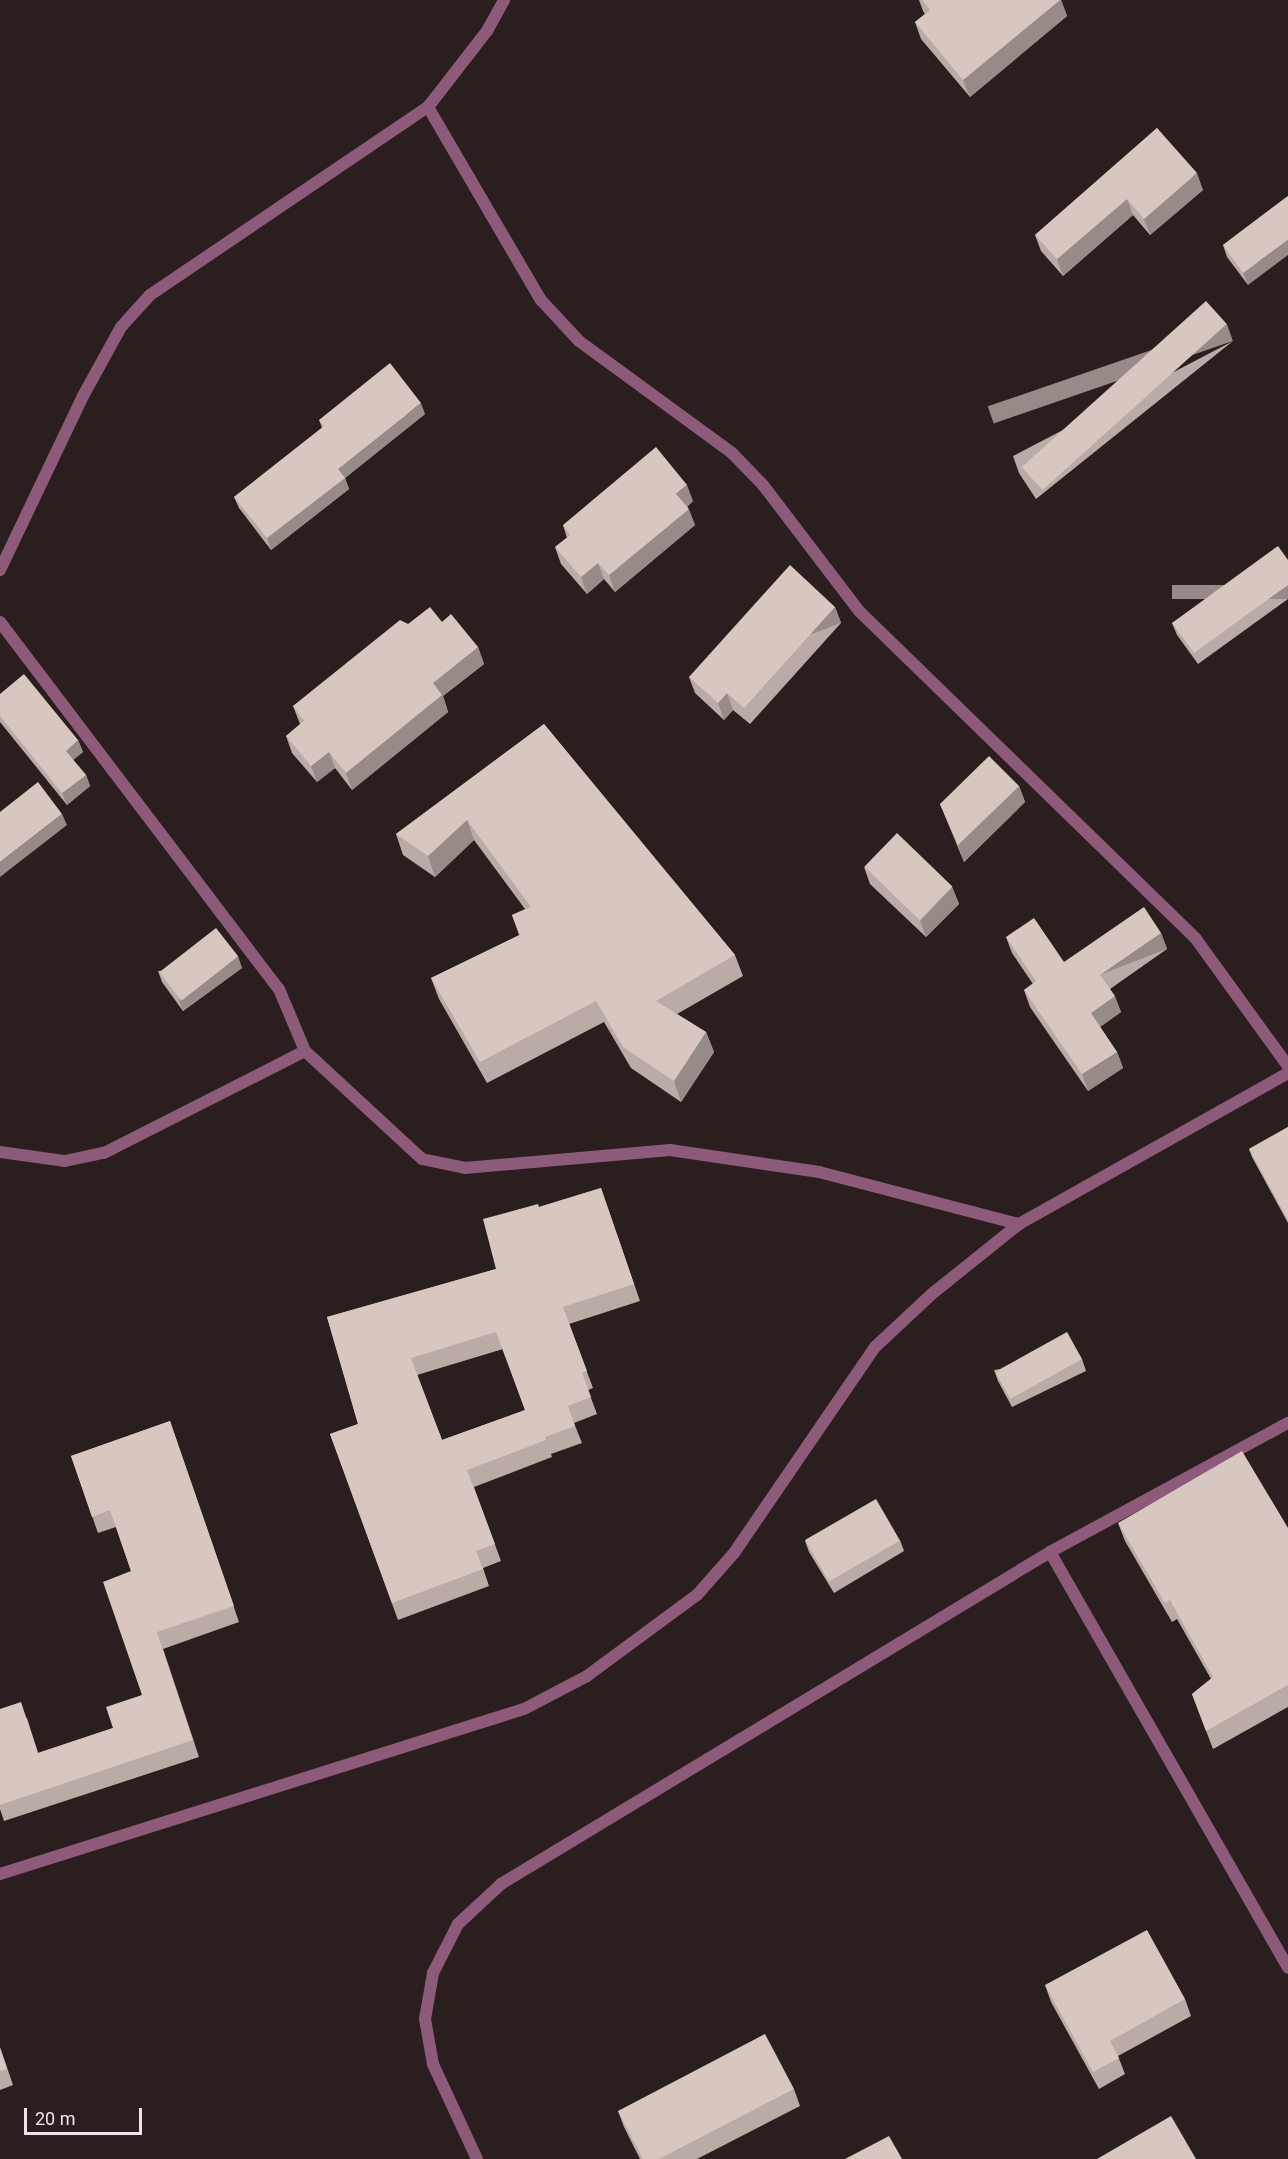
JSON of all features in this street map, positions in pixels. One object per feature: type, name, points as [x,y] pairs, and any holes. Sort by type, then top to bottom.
[{"type":"street","points":[[0,570],[83,396],[121,327],[150,296],[428,106],[487,31],[504,0]]},
{"type":"street","points":[[428,106],[541,300],[579,341],[732,453],[763,485],[859,611],[1196,939],[1288,1066]]},
{"type":"street","points":[[0,622],[279,989],[305,1051],[422,1159],[465,1168],[670,1150],[819,1172],[1019,1224]]},
{"type":"street","points":[[0,1152],[65,1161],[104,1153],[305,1051]]},
{"type":"street","points":[[0,1874],[524,1709],[587,1676],[697,1595],[734,1553],[875,1347],[933,1293],[1019,1224],[1288,1072]]},
{"type":"street","points":[[477,2159],[433,2064],[425,2019],[433,1972],[458,1924],[501,1884],[1050,1552],[1288,1423]]},
{"type":"street","points":[[1050,1552],[1288,1968]]},
{"type":"building","points":[[922,0],[1060,0],[963,80],[915,22],[930,10]]},
{"type":"building","points":[[1157,128],[1197,173],[1144,219],[1127,199],[1057,259],[1035,235]]},
{"type":"building","points":[[1288,196],[1288,240],[1243,273],[1223,245]]},
{"type":"building","points":[[1206,301],[1227,324],[1042,490],[1022,467]]},
{"type":"building","points":[[390,363],[421,403],[338,469],[345,478],[267,538],[234,497],[324,426],[319,420]]},
{"type":"building","points":[[656,447],[687,485],[676,494],[689,509],[609,575],[598,563],[581,577],[555,547],[570,535],[563,525]]},
{"type":"building","points":[[1278,546],[1288,560],[1288,585],[1194,653],[1172,623]]},
{"type":"building","points":[[790,565],[835,607],[744,708],[727,693],[718,703],[689,677]]},
{"type":"building","points":[[430,607],[442,622],[451,614],[478,647],[433,683],[442,695],[346,773],[329,752],[311,766],[286,736],[304,721],[293,706],[400,620],[408,624]]},
{"type":"building","points":[[24,674],[78,740],[66,751],[86,775],[62,793],[0,716],[0,694]]},
{"type":"building","points":[[544,724],[735,955],[656,1001],[706,1032],[674,1081],[623,1047],[596,1001],[480,1062],[431,978],[520,935],[512,915],[531,907],[467,820],[428,856],[396,834]]},
{"type":"building","points":[[989,756],[1019,786],[958,845],[940,804]]},
{"type":"building","points":[[38,782],[62,814],[0,862],[0,812]]},
{"type":"building","points":[[897,833],[952,886],[920,920],[864,867]]},
{"type":"building","points":[[1144,907],[1161,933],[1100,975],[1115,996],[1091,1013],[1117,1052],[1082,1074],[1024,990],[1036,981],[1006,937],[1034,918],[1064,962]]},
{"type":"building","points":[[216,928],[238,956],[181,1001],[159,972]]},
{"type":"building","points":[[1288,1127],[1288,1220],[1249,1149]]},
{"type":"building","points":[[601,1188],[634,1284],[563,1307],[587,1371],[582,1373],[591,1397],[568,1406],[575,1426],[545,1437],[546,1440],[467,1470],[495,1544],[476,1551],[483,1569],[392,1603],[330,1434],[358,1424],[327,1317],[496,1269],[483,1219],[538,1204],[539,1207]],"holes":[[[496,1332],[525,1410],[442,1440],[411,1358]]]},
{"type":"building","points":[[1067,1332],[1082,1359],[1010,1399],[995,1372]]},
{"type":"building","points":[[170,1421],[234,1606],[157,1632],[193,1740],[0,1805],[0,1709],[21,1702],[38,1753],[113,1728],[106,1707],[142,1695],[103,1582],[131,1571],[110,1510],[92,1517],[71,1456]]},
{"type":"building","points":[[1242,1451],[1288,1528],[1288,1685],[1206,1731],[1192,1694],[1213,1677],[1170,1600],[1165,1603],[1118,1523]]},
{"type":"building","points":[[876,1499],[900,1541],[829,1582],[805,1540]]},
{"type":"building","points":[[1147,1930],[1185,1999],[1110,2041],[1119,2058],[1093,2072],[1045,1985]]},
{"type":"building","points":[[765,2034],[794,2089],[659,2159],[643,2159],[618,2111]]},
{"type":"building","points":[[0,2048],[7,2069],[0,2071]]},
{"type":"building","points":[[1171,2116],[1196,2159],[1097,2159]]},
{"type":"building","points":[[889,2136],[902,2159],[845,2159]]}]
